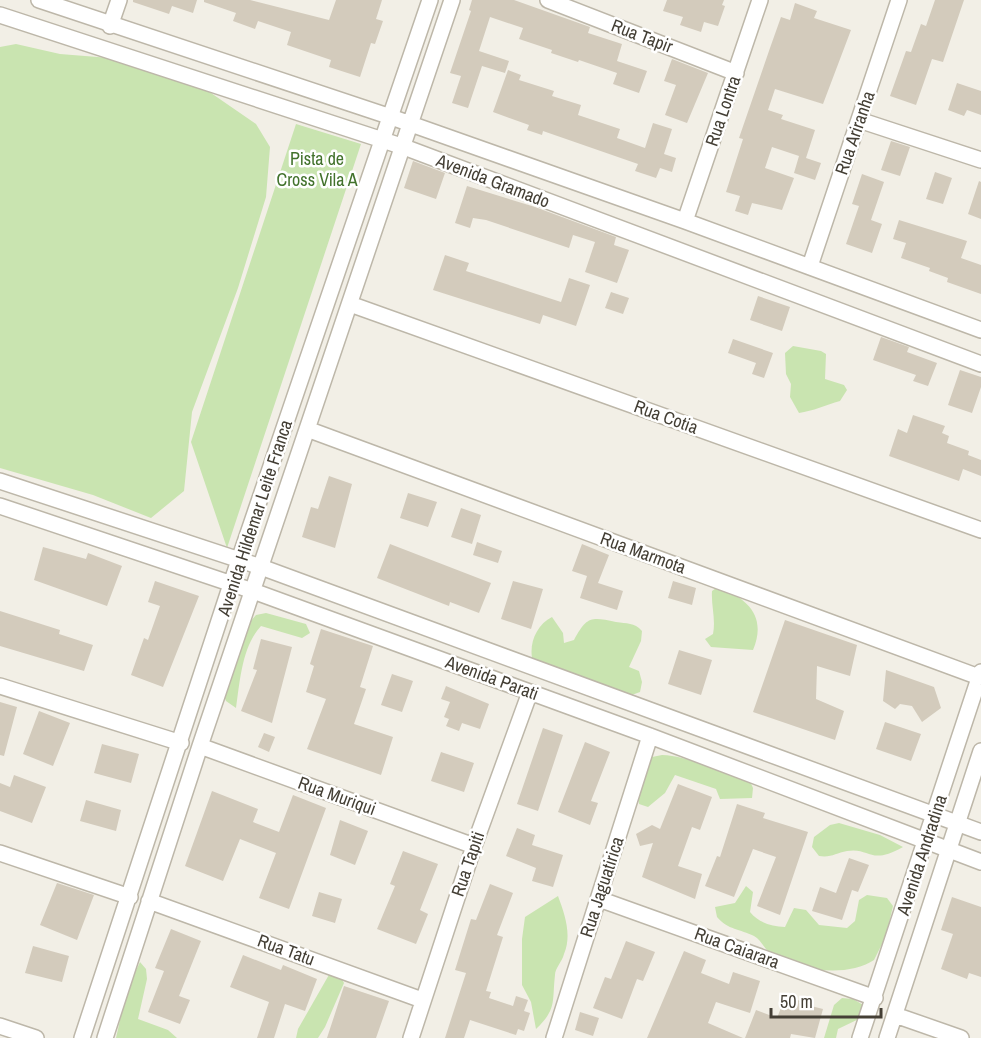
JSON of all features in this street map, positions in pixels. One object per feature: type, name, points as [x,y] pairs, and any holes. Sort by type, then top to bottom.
[{"type":"street","name":"Avenida Gramado","points":[[39,0],[110,26],[391,117],[810,266],[981,330]]},
{"type":"street","points":[[110,26],[118,0]]},
{"type":"street","name":"Avenida Hildemar Leite Franca","points":[[82,1038],[181,743],[239,560],[384,141],[430,0]]},
{"type":"street","name":"Avenida Hildemar Leite Franca","points":[[105,1038],[200,746],[452,0]]},
{"type":"street","name":"Rua Tapir","points":[[548,0],[736,73]]},
{"type":"street","name":"Rua Lontra","points":[[685,221],[760,0]]},
{"type":"street","name":"Rua Ariranha","points":[[810,266],[899,0]]},
{"type":"street","name":"Avenida Gramado","points":[[0,15],[404,147],[981,364]]},
{"type":"street","points":[[859,120],[981,160]]},
{"type":"street","name":"Rua Cotia","points":[[350,304],[981,531]]},
{"type":"street","name":"Rua Marmota","points":[[308,429],[980,675]]},
{"type":"street","name":"Avenida Parati","points":[[0,482],[261,567],[981,832]]},
{"type":"street","name":"Avenida Parati","points":[[0,506],[253,591],[650,736],[981,862]]},
{"type":"street","name":"Avenida Andradina","points":[[860,1038],[980,675]]},
{"type":"street","points":[[0,686],[181,743]]},
{"type":"street","name":"Rua Tapiti","points":[[411,1038],[474,846],[530,692]]},
{"type":"street","name":"Rua Jaguatirica","points":[[554,1038],[650,736]]},
{"type":"street","name":"Rua Muriqui","points":[[200,746],[474,846]]},
{"type":"street","name":"Avenida Andradina","points":[[887,1038],[981,751]]},
{"type":"street","points":[[0,853],[130,897]]},
{"type":"street","name":"Rua Caiarara","points":[[599,899],[874,998]]},
{"type":"street","name":"Rua Tatu","points":[[149,901],[422,1000]]},
{"type":"street","points":[[895,1014],[961,1038]]},
{"type":"street","points":[[0,1026],[36,1038]]},
{"type":"green space","points":[[16,44],[60,54],[110,58],[188,83],[211,93],[256,124],[270,147],[266,197],[238,288],[192,412],[184,491],[151,518],[93,495],[0,468],[0,47]]},
{"type":"green space","name":"Pista de Cross Vila A","points":[[296,124],[361,144],[227,548],[191,442]]},
{"type":"green space","points":[[793,346],[826,354],[825,379],[844,385],[847,390],[840,401],[799,413],[790,397],[791,384],[786,374],[785,353]]},
{"type":"green space","points":[[719,586],[746,603],[756,618],[758,628],[753,650],[711,647],[705,639],[713,634],[712,591]]},
{"type":"green space","points":[[266,613],[306,624],[310,633],[302,638],[261,626],[246,654],[236,708],[226,701],[222,691],[249,623],[256,615]]},
{"type":"green space","points":[[552,617],[563,633],[564,643],[574,640],[586,622],[595,619],[630,624],[639,628],[642,631],[641,641],[629,667],[639,671],[642,682],[640,692],[629,696],[533,662],[532,649],[535,636],[542,625]]},
{"type":"green space","points":[[662,755],[684,758],[749,779],[753,788],[752,798],[720,799],[716,789],[675,775],[665,793],[648,807],[639,804],[639,786],[646,768],[652,757]]},
{"type":"green space","points":[[839,823],[880,835],[903,847],[877,856],[855,850],[819,856],[812,847],[814,837],[830,825]]},
{"type":"green space","points":[[746,886],[753,892],[750,912],[757,919],[766,923],[785,927],[794,908],[806,910],[819,925],[847,928],[855,921],[859,900],[867,895],[887,898],[893,906],[886,936],[874,960],[863,966],[822,970],[794,964],[770,953],[754,936],[730,927],[717,917],[715,907],[735,903]]},
{"type":"green space","points":[[558,896],[567,925],[566,947],[555,972],[550,1010],[536,1029],[531,1002],[522,985],[522,939],[525,917]]},
{"type":"green space","points":[[140,962],[146,969],[147,979],[138,1019],[168,1030],[177,1038],[116,1038],[127,989]]},
{"type":"green space","points":[[330,973],[339,974],[344,983],[325,1027],[318,1038],[296,1038],[298,1029]]},
{"type":"green space","points":[[842,998],[853,999],[865,1006],[865,1016],[838,1029],[836,1038],[824,1038],[834,1005]]},
{"type":"building","points":[[133,0],[197,0],[193,13],[172,6],[169,14],[133,2]]},
{"type":"building","points":[[204,0],[250,0],[329,20],[336,0],[382,0],[376,19],[383,21],[375,44],[371,43],[360,77],[329,67],[331,60],[287,45],[291,32],[258,21],[255,29],[233,21],[236,13],[204,2]]},
{"type":"building","points":[[472,0],[514,0],[590,27],[588,33],[622,44],[617,61],[647,71],[639,93],[613,84],[617,73],[551,53],[552,50],[519,39],[523,28],[490,17],[479,51],[509,61],[505,73],[482,66],[468,108],[452,103],[461,76],[450,73],[471,11],[469,10]]},
{"type":"building","points":[[667,0],[724,0],[722,5],[725,6],[718,26],[704,22],[701,32],[680,25],[683,17],[663,11]]},
{"type":"building","points":[[935,0],[964,0],[943,62],[932,59],[916,105],[890,96],[906,51],[911,52],[921,24],[926,26]]},
{"type":"building","points":[[795,3],[817,11],[814,18],[851,30],[823,104],[775,89],[768,110],[783,115],[781,119],[815,130],[806,158],[821,163],[815,180],[794,173],[799,156],[772,147],[765,168],[794,178],[782,210],[752,203],[748,215],[735,211],[740,196],[726,192],[743,139],[739,138],[781,17],[790,20]]},
{"type":"building","points":[[672,59],[708,73],[687,123],[665,115],[676,85],[664,81]]},
{"type":"building","points":[[508,70],[521,75],[519,80],[554,91],[552,96],[581,105],[578,115],[620,129],[617,138],[645,148],[653,123],[672,129],[664,154],[676,158],[672,172],[660,168],[656,178],[635,171],[638,164],[543,131],[542,135],[527,130],[529,125],[493,112]]},
{"type":"building","points":[[957,83],[981,91],[981,115],[967,110],[964,116],[948,110]]},
{"type":"building","points":[[891,141],[910,147],[900,176],[881,170]]},
{"type":"building","points":[[413,161],[445,173],[436,199],[404,188]]},
{"type":"building","points":[[935,172],[952,178],[943,204],[926,199]]},
{"type":"building","points":[[862,174],[884,182],[871,220],[882,224],[872,253],[846,244],[859,206],[852,204]]},
{"type":"building","points":[[979,181],[981,182],[981,219],[968,214]]},
{"type":"building","points":[[467,186],[535,207],[616,237],[614,245],[629,250],[617,283],[585,272],[595,242],[573,235],[569,248],[486,220],[473,218],[470,228],[455,223]]},
{"type":"building","points":[[899,220],[967,241],[961,258],[981,265],[981,294],[947,282],[948,278],[929,271],[930,268],[901,258],[906,243],[893,239]]},
{"type":"building","points":[[445,255],[469,263],[466,271],[561,302],[569,278],[590,285],[576,326],[543,315],[540,324],[433,290]]},
{"type":"building","points":[[611,292],[629,298],[623,314],[605,308]]},
{"type":"building","points":[[758,296],[790,307],[782,331],[750,320]]},
{"type":"building","points":[[881,337],[909,347],[907,352],[937,363],[928,386],[913,381],[916,375],[873,360]]},
{"type":"building","points":[[733,339],[773,353],[764,378],[752,374],[756,363],[728,353]]},
{"type":"building","points":[[960,370],[981,377],[981,387],[972,413],[948,405]]},
{"type":"building","points":[[913,415],[945,426],[942,433],[949,436],[947,443],[969,451],[968,455],[981,460],[981,476],[963,469],[959,481],[889,456],[898,429],[907,433]]},
{"type":"building","points":[[329,476],[352,484],[335,548],[302,537],[311,507],[318,509]]},
{"type":"building","points":[[408,493],[437,502],[428,527],[400,518]]},
{"type":"building","points":[[461,508],[481,515],[472,544],[451,537]]},
{"type":"building","points":[[477,542],[502,551],[498,563],[473,555]]},
{"type":"building","points":[[390,544],[491,583],[479,613],[450,602],[449,606],[377,578]]},
{"type":"building","points":[[582,544],[609,555],[598,583],[623,591],[617,610],[580,598],[587,576],[572,571]]},
{"type":"building","points":[[43,547],[86,559],[88,553],[122,566],[107,606],[34,580]]},
{"type":"building","points":[[155,581],[199,596],[163,687],[131,675],[144,638],[148,640],[160,606],[148,602]]},
{"type":"building","points":[[513,581],[543,589],[531,629],[501,619]]},
{"type":"building","points":[[673,581],[696,588],[692,605],[668,598]]},
{"type":"building","points":[[0,611],[60,630],[59,634],[93,645],[84,671],[0,646]]},
{"type":"building","points":[[785,620],[857,645],[850,676],[817,666],[816,699],[844,711],[835,740],[753,712]]},
{"type":"building","points":[[321,629],[373,646],[360,687],[366,689],[354,724],[393,737],[381,775],[307,749],[326,699],[306,692],[314,666],[310,664]]},
{"type":"building","points":[[261,639],[292,647],[272,723],[241,711],[257,670],[253,669]]},
{"type":"building","points":[[679,650],[712,660],[701,695],[668,684]]},
{"type":"building","points":[[886,670],[934,687],[941,708],[922,722],[912,706],[900,704],[895,709],[883,701]]},
{"type":"building","points":[[392,674],[413,681],[402,712],[381,705]]},
{"type":"building","points":[[446,686],[489,704],[480,729],[462,723],[459,731],[446,726],[449,719],[444,717],[450,702],[441,699]]},
{"type":"building","points":[[0,702],[17,707],[4,756],[0,755]]},
{"type":"building","points":[[39,711],[70,723],[53,766],[23,754]]},
{"type":"building","points":[[885,722],[921,734],[911,761],[876,749]]},
{"type":"building","points":[[543,728],[563,735],[538,811],[517,804]]},
{"type":"building","points":[[264,733],[275,737],[269,752],[258,747]]},
{"type":"building","points":[[585,742],[610,752],[591,801],[598,803],[590,825],[558,812]]},
{"type":"building","points":[[102,744],[139,754],[131,783],[94,773]]},
{"type":"building","points":[[441,752],[474,763],[464,792],[431,781]]},
{"type":"building","points":[[14,775],[46,787],[32,823],[0,811],[0,783],[10,787]]},
{"type":"building","points":[[678,784],[712,797],[700,830],[692,827],[678,866],[702,874],[695,899],[642,877],[653,843],[640,846],[636,834],[652,825],[660,829]]},
{"type":"building","points":[[212,791],[258,809],[253,822],[279,832],[293,795],[326,808],[289,909],[259,898],[276,853],[240,839],[223,881],[185,866]]},
{"type":"building","points":[[86,800],[121,810],[116,831],[80,821]]},
{"type":"building","points":[[737,804],[765,813],[763,818],[808,832],[780,915],[757,906],[776,857],[753,849],[734,897],[705,886],[717,856],[720,857]]},
{"type":"building","points":[[340,820],[368,831],[355,865],[330,855]]},
{"type":"building","points":[[517,828],[535,835],[532,845],[563,855],[553,887],[532,881],[536,868],[506,856]]},
{"type":"building","points":[[403,851],[438,864],[420,910],[428,914],[416,944],[377,929],[395,886],[390,884]]},
{"type":"building","points":[[849,858],[869,865],[858,892],[852,890],[842,920],[812,911],[820,887],[836,893]]},
{"type":"building","points":[[57,883],[94,895],[77,940],[40,925]]},
{"type":"building","points":[[490,884],[513,893],[497,935],[503,937],[486,991],[491,992],[489,998],[513,1006],[516,996],[528,1000],[524,1011],[530,1013],[524,1031],[518,1029],[516,1035],[470,1020],[464,1038],[445,1038],[466,973],[455,970],[471,919],[476,920]]},
{"type":"building","points":[[319,892],[342,899],[335,923],[312,916]]},
{"type":"building","points":[[952,897],[981,907],[981,977],[969,973],[967,979],[941,969],[953,934],[941,930]]},
{"type":"building","points":[[171,929],[201,941],[179,996],[190,1000],[180,1024],[148,1012],[164,971],[155,968]]},
{"type":"building","points":[[626,941],[655,952],[643,981],[637,979],[622,1019],[593,1008],[605,977],[611,979]]},
{"type":"building","points":[[33,946],[69,956],[62,982],[25,973]]},
{"type":"building","points":[[684,951],[706,960],[701,973],[729,984],[733,972],[760,981],[750,1013],[716,1002],[708,1023],[743,1038],[647,1038]]},
{"type":"building","points":[[243,955],[281,970],[283,965],[317,979],[305,1011],[285,1004],[274,1038],[257,1038],[269,1002],[230,987]]},
{"type":"building","points":[[344,986],[389,1001],[376,1038],[327,1038]]},
{"type":"building","points":[[786,995],[800,1001],[799,1003],[823,1009],[815,1038],[791,1034],[790,1038],[745,1038],[756,1010],[777,1018]]},
{"type":"building","points":[[580,1012],[599,1018],[593,1036],[575,1030]]}]
